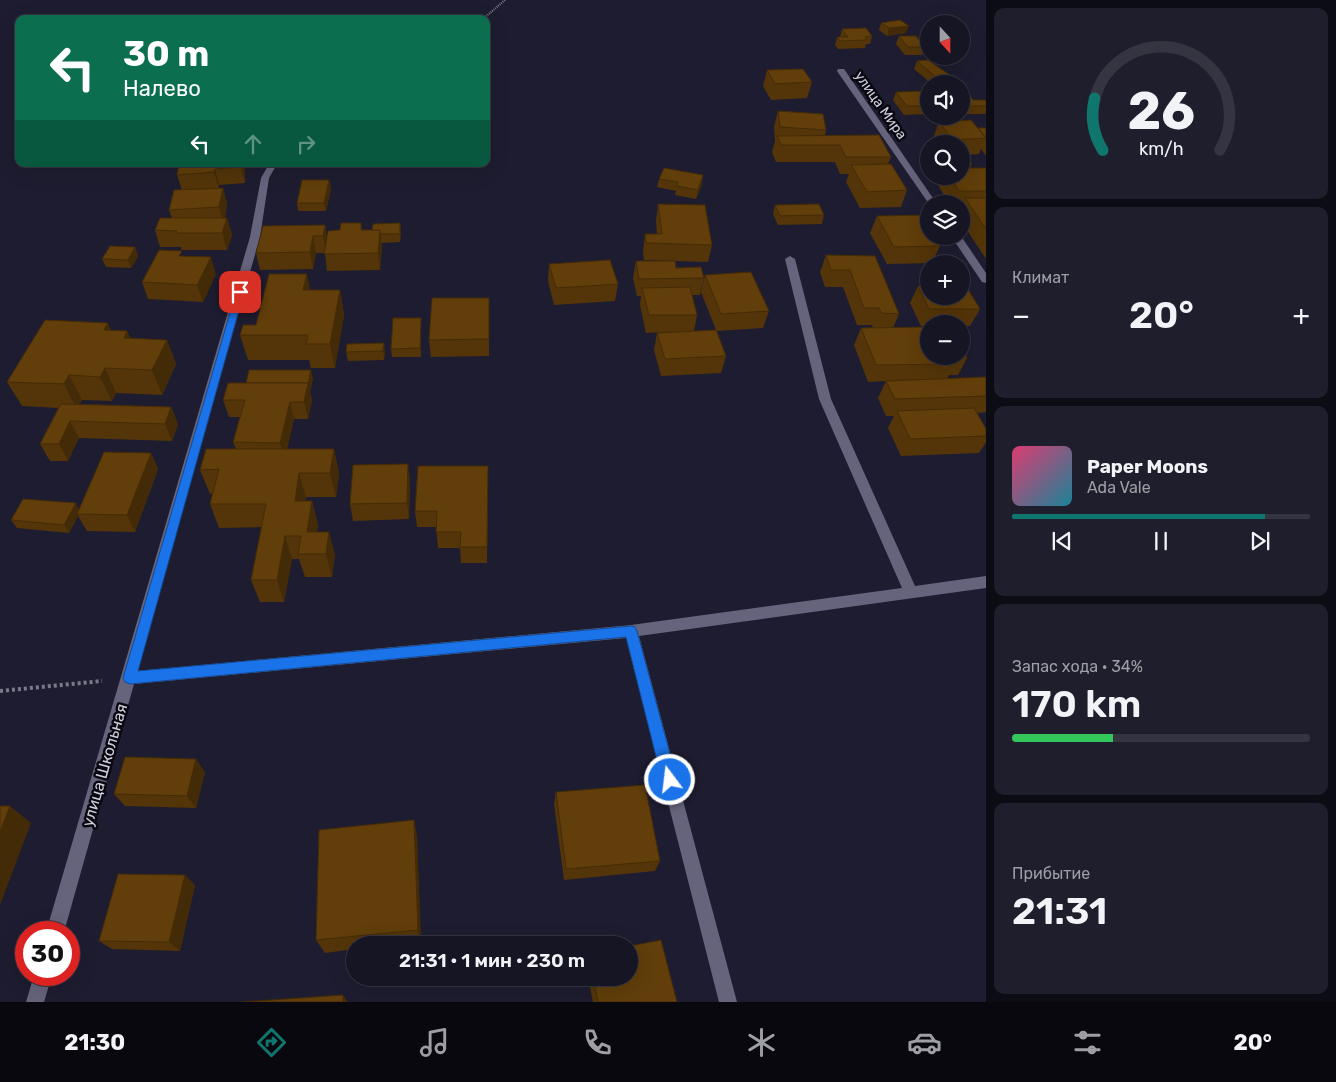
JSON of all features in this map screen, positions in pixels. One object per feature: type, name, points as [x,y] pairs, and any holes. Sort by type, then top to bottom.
[{"type":"street","name":"улица Мира","points":[[841,70],[927,195]]},
{"type":"street","name":"улица Школьная","points":[[58,921],[130,678],[255,237],[265,178],[271,167]]},
{"type":"street","points":[[962,245],[986,280]]},
{"type":"street","points":[[790,259],[824,399],[911,592]]},
{"type":"street","points":[[130,678],[631,631],[986,582]]},
{"type":"street","points":[[631,631],[728,1002]]},
{"type":"street","points":[[35,1002],[40,986]]},
{"type":"path","points":[[487,15],[505,0]]},
{"type":"path","points":[[0,691],[130,678]]},
{"type":"building","points":[[900,20],[909,26],[889,28],[881,23]]},
{"type":"building","points":[[866,28],[872,36],[865,37],[867,40],[840,41],[837,37],[848,37],[842,29]]},
{"type":"building","points":[[899,36],[916,36],[920,41],[920,47],[908,47]]},
{"type":"building","points":[[922,65],[935,65],[950,75],[933,75]]},
{"type":"building","points":[[803,69],[812,82],[775,84],[767,70]]},
{"type":"building","points":[[920,91],[920,106],[907,106],[896,92]]},
{"type":"building","points":[[970,96],[973,100],[985,100],[986,106],[970,106]]},
{"type":"building","points":[[778,111],[823,114],[826,130],[780,127]]},
{"type":"building","points":[[970,120],[986,138],[970,139],[970,135],[949,135],[941,125],[970,125]]},
{"type":"building","points":[[978,128],[986,128],[986,138]]},
{"type":"building","points":[[879,135],[891,157],[846,157],[840,145],[781,145],[777,136]]},
{"type":"building","points":[[891,164],[907,190],[867,192],[851,165]]},
{"type":"building","points":[[178,167],[241,167],[215,169],[214,172],[177,175]]},
{"type":"building","points":[[664,168],[703,175],[698,190],[677,186],[678,182],[659,179]]},
{"type":"building","points":[[970,168],[986,168],[986,191],[959,191],[955,185],[970,185]]},
{"type":"building","points":[[302,180],[329,180],[324,203],[297,203]]},
{"type":"building","points":[[223,188],[219,207],[169,210],[174,190]]},
{"type":"building","points":[[970,198],[986,198],[986,229],[970,205]]},
{"type":"building","points":[[658,204],[705,205],[712,245],[646,243],[645,234],[662,234]]},
{"type":"building","points":[[819,204],[824,215],[780,216],[775,205]]},
{"type":"building","points":[[920,215],[920,245],[940,246],[894,247],[877,216]]},
{"type":"building","points":[[160,218],[227,218],[222,233],[176,233],[177,231],[155,230]]},
{"type":"building","points":[[341,223],[361,223],[361,230],[380,230],[378,253],[324,254],[328,231],[340,230]]},
{"type":"building","points":[[400,223],[400,234],[380,234],[380,230],[372,230],[373,224]]},
{"type":"building","points":[[325,225],[323,236],[313,236],[310,252],[256,253],[263,226]]},
{"type":"building","points":[[110,246],[135,247],[128,260],[102,259]]},
{"type":"building","points":[[159,250],[182,251],[179,256],[211,257],[197,285],[142,282]]},
{"type":"building","points":[[826,255],[875,256],[899,314],[881,313],[879,308],[864,308],[850,270],[831,270]]},
{"type":"building","points":[[610,260],[618,284],[556,288],[549,264]]},
{"type":"building","points":[[636,261],[675,261],[676,268],[701,267],[704,278],[639,279]]},
{"type":"building","points":[[751,272],[769,311],[721,314],[705,275]]},
{"type":"building","points":[[269,274],[307,274],[303,290],[340,290],[330,344],[306,344],[308,335],[240,335],[243,325],[256,325]]},
{"type":"building","points":[[690,287],[697,315],[649,315],[642,288]]},
{"type":"building","points":[[970,293],[980,309],[929,309],[927,305],[970,305]]},
{"type":"building","points":[[432,298],[489,298],[489,339],[429,340]]},
{"type":"building","points":[[393,318],[421,318],[420,348],[391,349]]},
{"type":"building","points":[[45,320],[108,323],[104,330],[127,331],[124,338],[167,340],[152,370],[105,368],[100,377],[69,375],[64,384],[7,382]]},
{"type":"building","points":[[920,327],[920,364],[876,365],[861,328]]},
{"type":"building","points":[[716,330],[726,356],[665,359],[657,333]]},
{"type":"building","points":[[384,343],[383,351],[346,352],[347,344]]},
{"type":"building","points":[[249,370],[311,370],[308,384],[246,383]]},
{"type":"building","points":[[986,377],[986,396],[895,399],[886,381]]},
{"type":"building","points":[[228,383],[308,383],[304,402],[290,402],[280,443],[233,442],[245,400],[223,400]]},
{"type":"building","points":[[61,404],[171,407],[165,424],[70,421],[59,444],[40,444]]},
{"type":"building","points":[[974,408],[986,429],[986,436],[910,439],[897,411]]},
{"type":"building","points":[[206,449],[334,449],[330,473],[299,473],[295,501],[312,501],[307,532],[329,532],[326,554],[298,554],[301,536],[285,536],[277,580],[251,580],[266,504],[210,504],[219,469],[200,470]]},
{"type":"building","points":[[104,452],[151,453],[127,515],[77,514]]},
{"type":"building","points":[[408,464],[407,503],[350,504],[353,465]]},
{"type":"building","points":[[418,466],[488,466],[487,547],[460,547],[461,532],[436,532],[437,511],[415,511]]},
{"type":"building","points":[[23,499],[76,503],[64,525],[11,520]]},
{"type":"building","points":[[125,757],[196,759],[187,796],[114,794]]},
{"type":"building","points":[[645,785],[660,861],[566,869],[556,792]]},
{"type":"building","points":[[0,806],[10,806],[0,832]]},
{"type":"building","points":[[414,820],[418,930],[316,940],[319,830]]},
{"type":"building","points":[[118,874],[185,875],[169,942],[99,941]]},
{"type":"building","points":[[661,940],[677,1002],[598,1002],[595,986],[638,986],[638,944]]},
{"type":"building","points":[[343,995],[343,1002],[242,1002]]},
{"type":"route","points":[[240,292],[130,678],[631,631],[670,780]]}]
